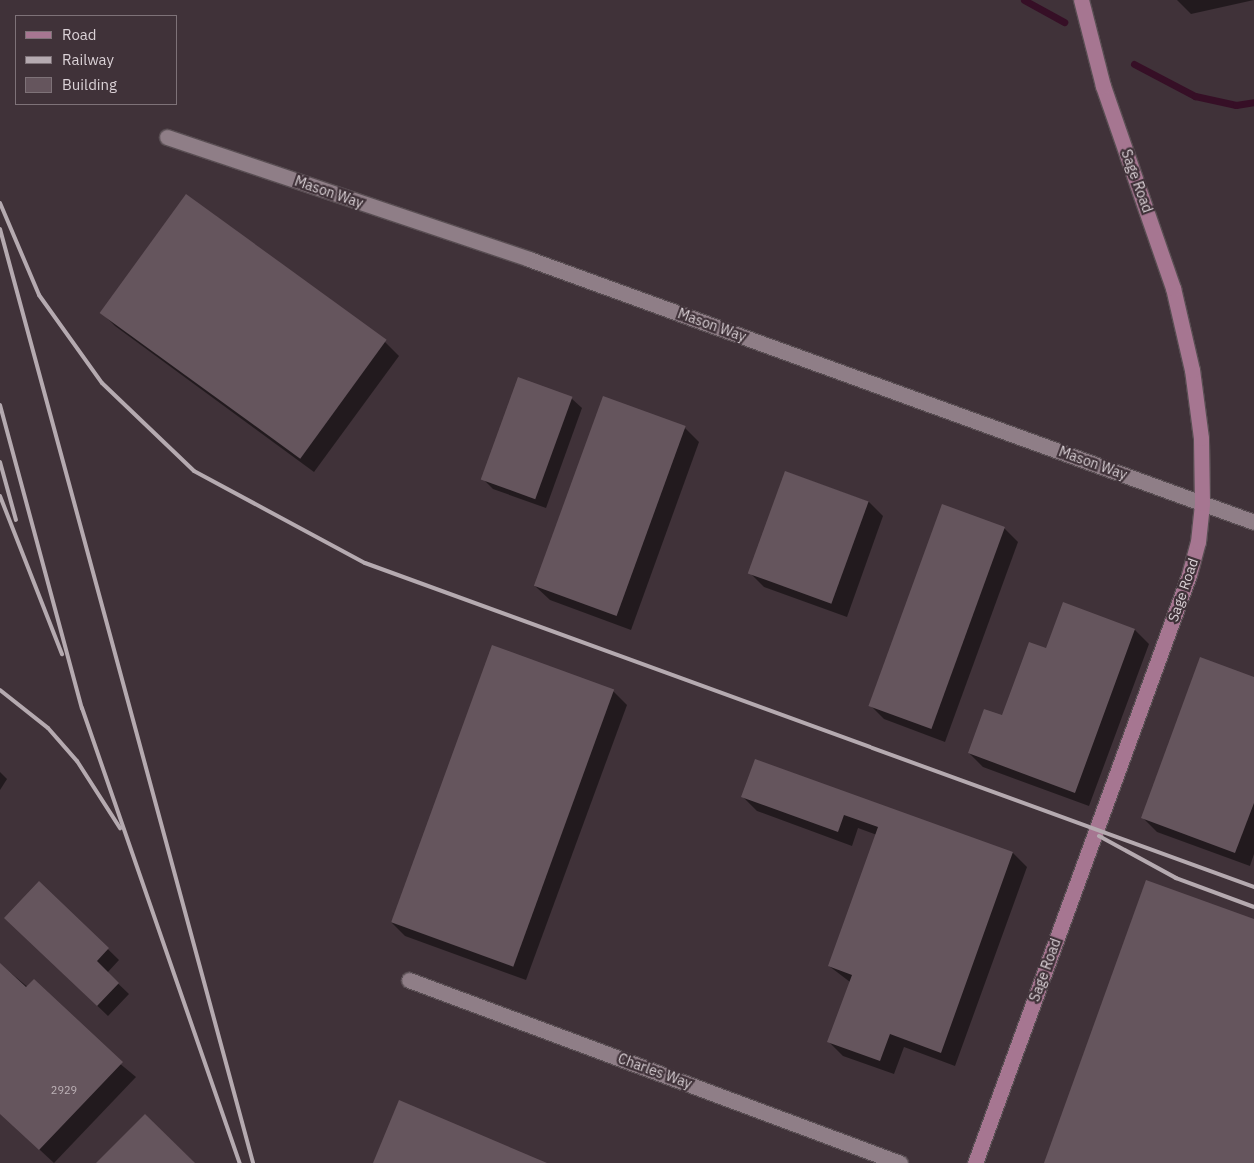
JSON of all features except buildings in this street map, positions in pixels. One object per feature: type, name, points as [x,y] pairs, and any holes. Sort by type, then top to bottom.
[{"type":"main road","name":"Sage Road","points":[[975,1163],[1189,575],[1198,542],[1202,503],[1201,438],[1196,399],[1173,288],[1103,86],[1081,0]]},
{"type":"street","name":"Mason Way","points":[[167,137],[529,259],[1254,522]]},
{"type":"street","name":"Charles Way","points":[[409,980],[900,1163]]},
{"type":"waterway","points":[[1024,0],[1064,22]]},
{"type":"waterway","points":[[1134,64],[1195,96],[1236,105],[1254,102]]},
{"type":"railway","points":[[0,203],[39,295],[102,383],[194,471],[365,563],[1254,887]]},
{"type":"railway","points":[[0,229],[253,1163]]},
{"type":"railway","points":[[0,405],[82,708],[240,1163]]},
{"type":"railway","points":[[0,462],[16,520]]},
{"type":"railway","points":[[0,496],[62,654]]},
{"type":"railway","points":[[0,690],[48,728],[77,761],[120,828]]},
{"type":"railway","points":[[1099,836],[1176,878],[1254,907]]}]
